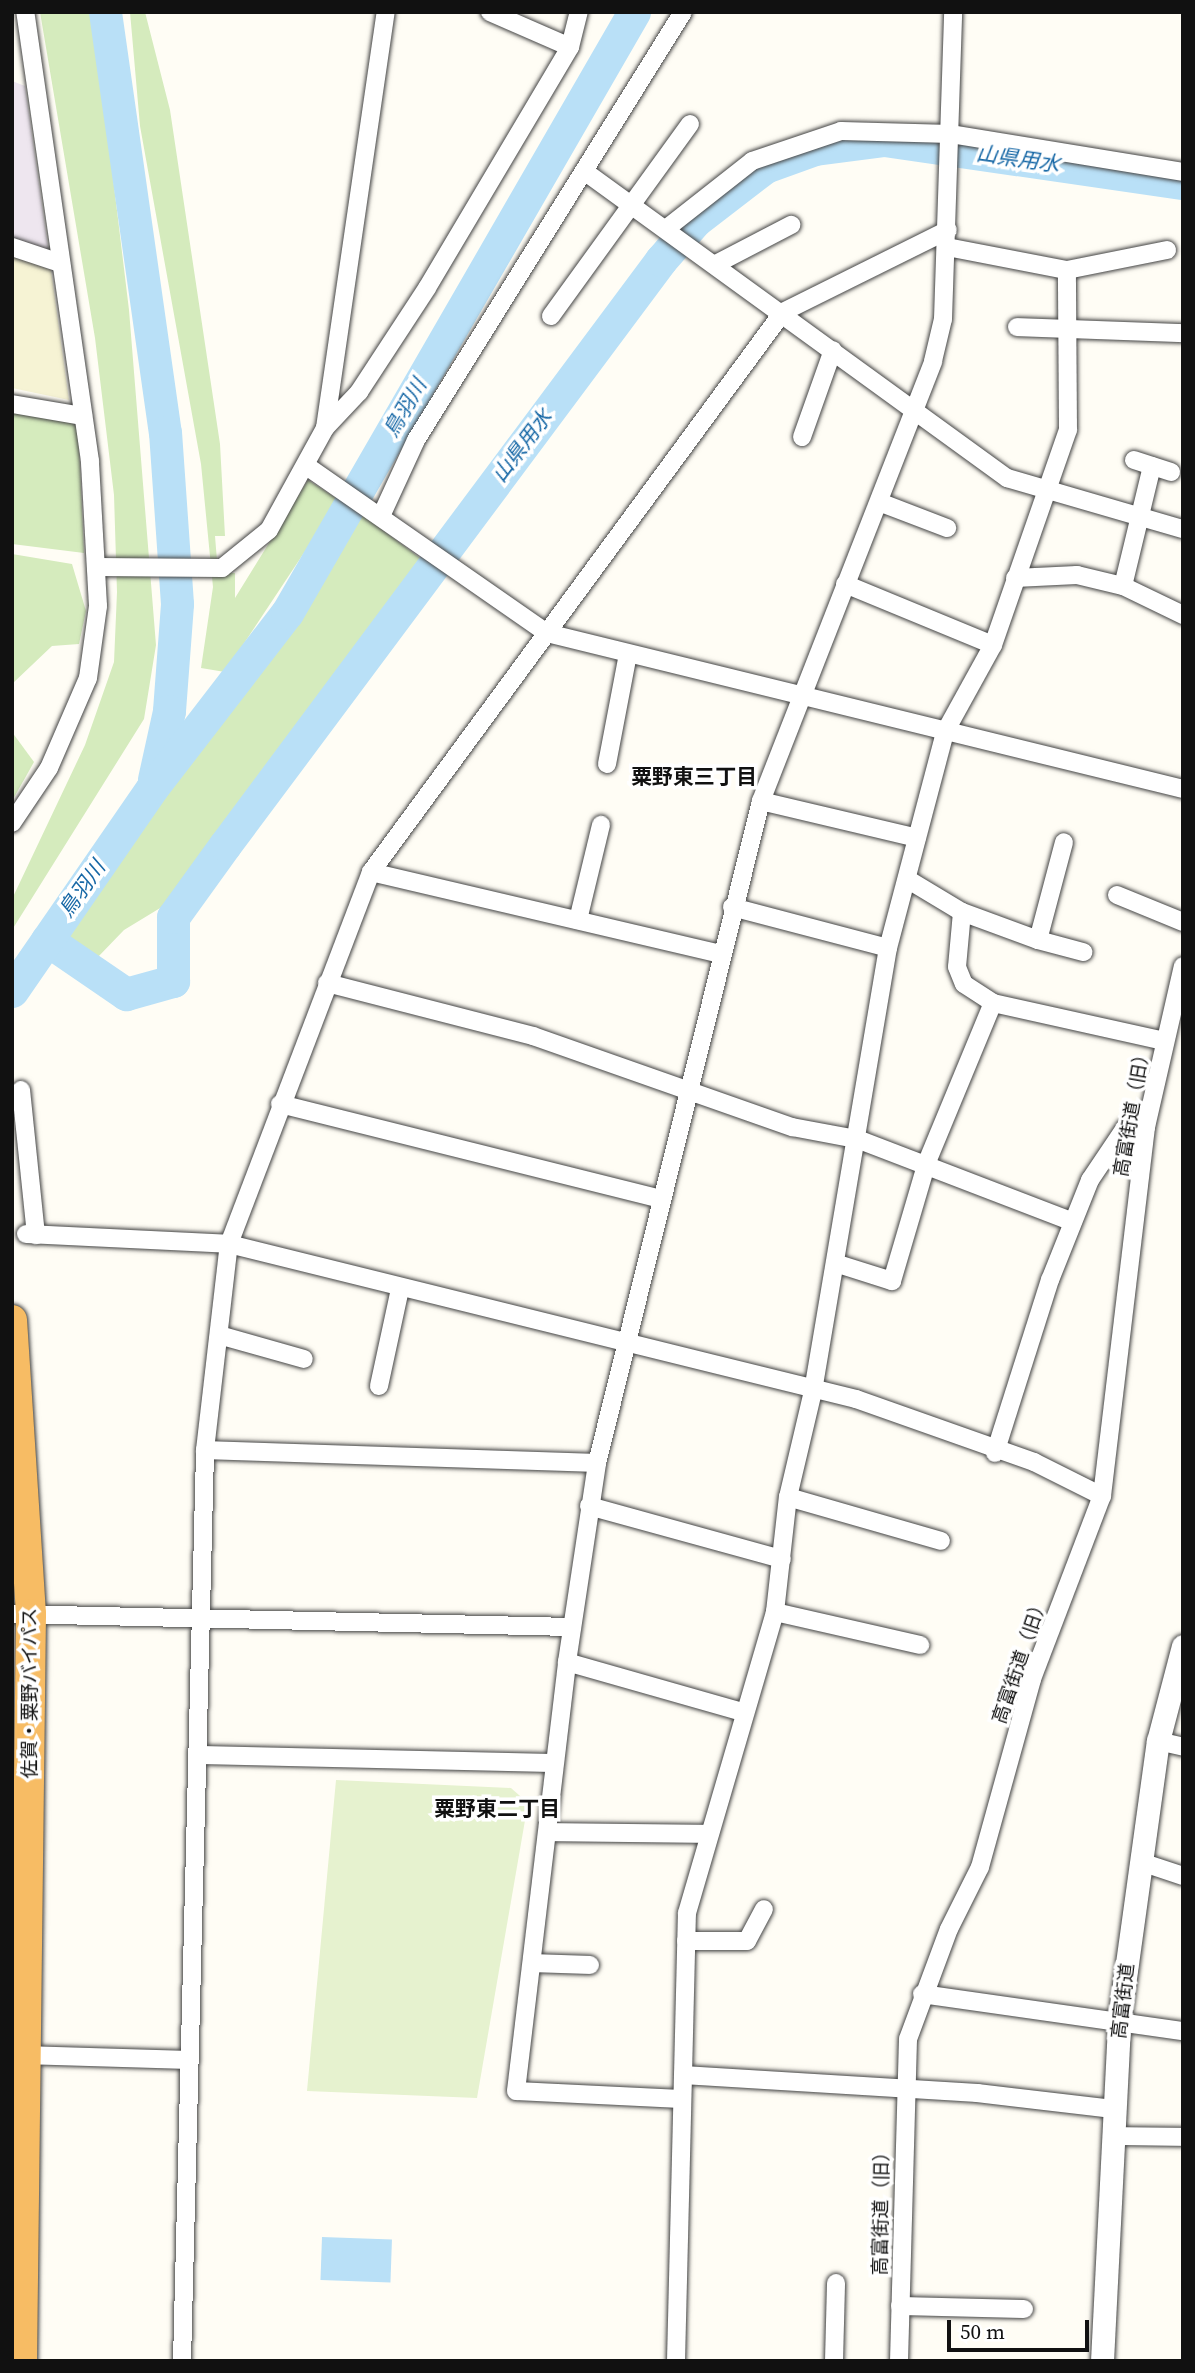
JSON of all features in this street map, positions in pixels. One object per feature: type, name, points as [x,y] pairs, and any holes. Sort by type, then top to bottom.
[{"type":"highway","name":"佐賀・粟野バイパス","points":[[12,1320],[22,1614],[22,2361]]},
{"type":"street","points":[[12,822],[49,768],[88,678],[105,566],[25,12]]},
{"type":"street","points":[[105,566],[222,568],[269,530],[314,470],[325,428],[386,12]]},
{"type":"street","points":[[490,12],[570,47]]},
{"type":"street","points":[[325,428],[359,392],[427,288],[570,47],[579,12]]},
{"type":"street","points":[[377,511],[416,440],[683,12]]},
{"type":"street","points":[[681,2099],[516,2091],[567,1662],[597,1463],[720,954],[761,801],[913,410],[943,319],[948,238],[953,12]]},
{"type":"street","points":[[551,316],[690,124]]},
{"type":"street","points":[[675,235],[722,180],[792,143],[874,129],[951,134],[1183,172]]},
{"type":"street","points":[[584,171],[783,312],[1007,478],[1183,529]]},
{"type":"street","points":[[716,264],[791,225]]},
{"type":"street","points":[[182,2361],[205,1450],[229,1244],[280,1104],[371,872],[783,312],[948,238],[1067,270],[1167,250]]},
{"type":"street","points":[[12,247],[60,263]]},
{"type":"street","points":[[676,2361],[687,1913],[743,1712],[775,1612],[788,1497],[813,1391],[888,948],[945,732],[993,645],[1068,430],[1067,270]]},
{"type":"street","points":[[1017,327],[1066,331],[1183,333]]},
{"type":"street","points":[[802,436],[833,350]]},
{"type":"street","points":[[12,404],[83,416]]},
{"type":"street","points":[[1133,460],[1171,472]]},
{"type":"street","points":[[1124,586],[1137,516],[1152,466]]},
{"type":"street","points":[[314,470],[377,511],[547,633],[800,698],[1183,789]]},
{"type":"street","points":[[878,502],[947,528]]},
{"type":"street","points":[[1015,578],[1077,575],[1124,586],[1183,615]]},
{"type":"street","points":[[845,584],[993,645]]},
{"type":"street","points":[[607,764],[628,654]]},
{"type":"street","points":[[761,801],[917,838]]},
{"type":"street","points":[[578,920],[601,825]]},
{"type":"street","points":[[1038,940],[1064,842]]},
{"type":"street","points":[[371,872],[720,954]]},
{"type":"street","points":[[906,879],[962,912],[1038,940],[1083,952]]},
{"type":"street","points":[[1117,895],[1183,922]]},
{"type":"street","points":[[732,907],[888,948]]},
{"type":"street","points":[[962,912],[957,967],[964,984],[993,1003],[1165,1041]]},
{"type":"street","name":"高富街道（旧）","points":[[899,2361],[904,2088],[908,2039],[922,1994],[980,1867],[1032,1678],[1102,1496],[1146,1127],[1183,966]]},
{"type":"street","points":[[327,983],[533,1037],[792,1127],[857,1139],[927,1163],[1073,1222]]},
{"type":"street","points":[[835,1263],[892,1281],[927,1163],[993,1003]]},
{"type":"street","points":[[21,1090],[31,1234],[229,1244],[624,1347],[723,1364],[813,1391],[856,1399],[995,1452],[1034,1462],[1102,1496]]},
{"type":"street","points":[[280,1104],[660,1199]]},
{"type":"street","points":[[995,1452],[1073,1222],[1090,1180],[1125,1128],[1146,1127]]},
{"type":"street","points":[[379,1386],[400,1289]]},
{"type":"street","points":[[219,1335],[304,1359]]},
{"type":"street","points":[[205,1450],[597,1463]]},
{"type":"street","points":[[788,1497],[941,1541]]},
{"type":"street","points":[[589,1506],[782,1559]]},
{"type":"street","points":[[775,1612],[920,1645]]},
{"type":"street","points":[[22,1614],[572,1627]]},
{"type":"street","name":"高富街道","points":[[1102,2361],[1119,2021],[1158,1741],[1183,1646]]},
{"type":"street","points":[[567,1662],[743,1712]]},
{"type":"street","points":[[1158,1741],[1183,1747]]},
{"type":"street","points":[[199,1755],[554,1763]]},
{"type":"street","points":[[548,1832],[709,1834]]},
{"type":"street","points":[[1142,1862],[1183,1876]]},
{"type":"street","points":[[686,1941],[747,1941],[764,1909]]},
{"type":"street","points":[[532,1963],[590,1965]]},
{"type":"street","points":[[922,1994],[1183,2031]]},
{"type":"street","points":[[23,2055],[189,2060]]},
{"type":"street","points":[[683,2076],[904,2088],[1113,2109]]},
{"type":"street","points":[[1112,2136],[1183,2137]]},
{"type":"street","points":[[834,2361],[836,2283]]},
{"type":"street","points":[[900,2306],[1024,2309]]},
{"type":"shaded area","points":[[12,81],[25,86],[49,254],[12,240]]},
{"type":"shaded area","points":[[12,255],[51,270],[69,400],[12,388]]},
{"type":"green space","points":[[40,12],[93,12],[129,310],[156,645],[144,719],[12,930],[12,899],[85,745],[114,662],[117,592],[114,495],[95,338]]},
{"type":"green space","points":[[130,12],[145,12],[170,110],[220,444],[225,536],[215,536],[218,573],[235,573],[235,598],[308,480],[339,500],[225,672],[201,668],[213,587],[201,464],[140,126]]},
{"type":"green space","points":[[12,411],[78,423],[84,553],[12,544]]},
{"type":"green space","points":[[353,508],[420,558],[175,899],[124,930],[97,958],[68,938],[126,834]]},
{"type":"green space","points":[[12,554],[72,564],[86,611],[79,644],[52,646],[12,684]]},
{"type":"green space","points":[[12,732],[34,762],[12,801]]},
{"type":"green space","points":[[336,1780],[511,1788],[528,1803],[477,2098],[307,2091]]},
{"type":"water","points":[[322,2237],[392,2239],[390,2282],[320,2280]]},
{"type":"waterway","name":"鳥羽川","points":[[105,12],[165,432],[177,604],[169,711],[154,779]]},
{"type":"waterway","name":"鳥羽川","points":[[12,991],[152,788],[287,613],[634,12]]},
{"type":"waterway","name":"山県用水","points":[[47,940],[126,994],[173,981],[173,917],[225,845],[661,260],[695,221],[765,167],[815,149],[884,140],[1183,183]]},
{"type":"district","name":"粟野東三丁目","points":[[694,777]]},
{"type":"district","name":"粟野東二丁目","points":[[497,1809]]}]
